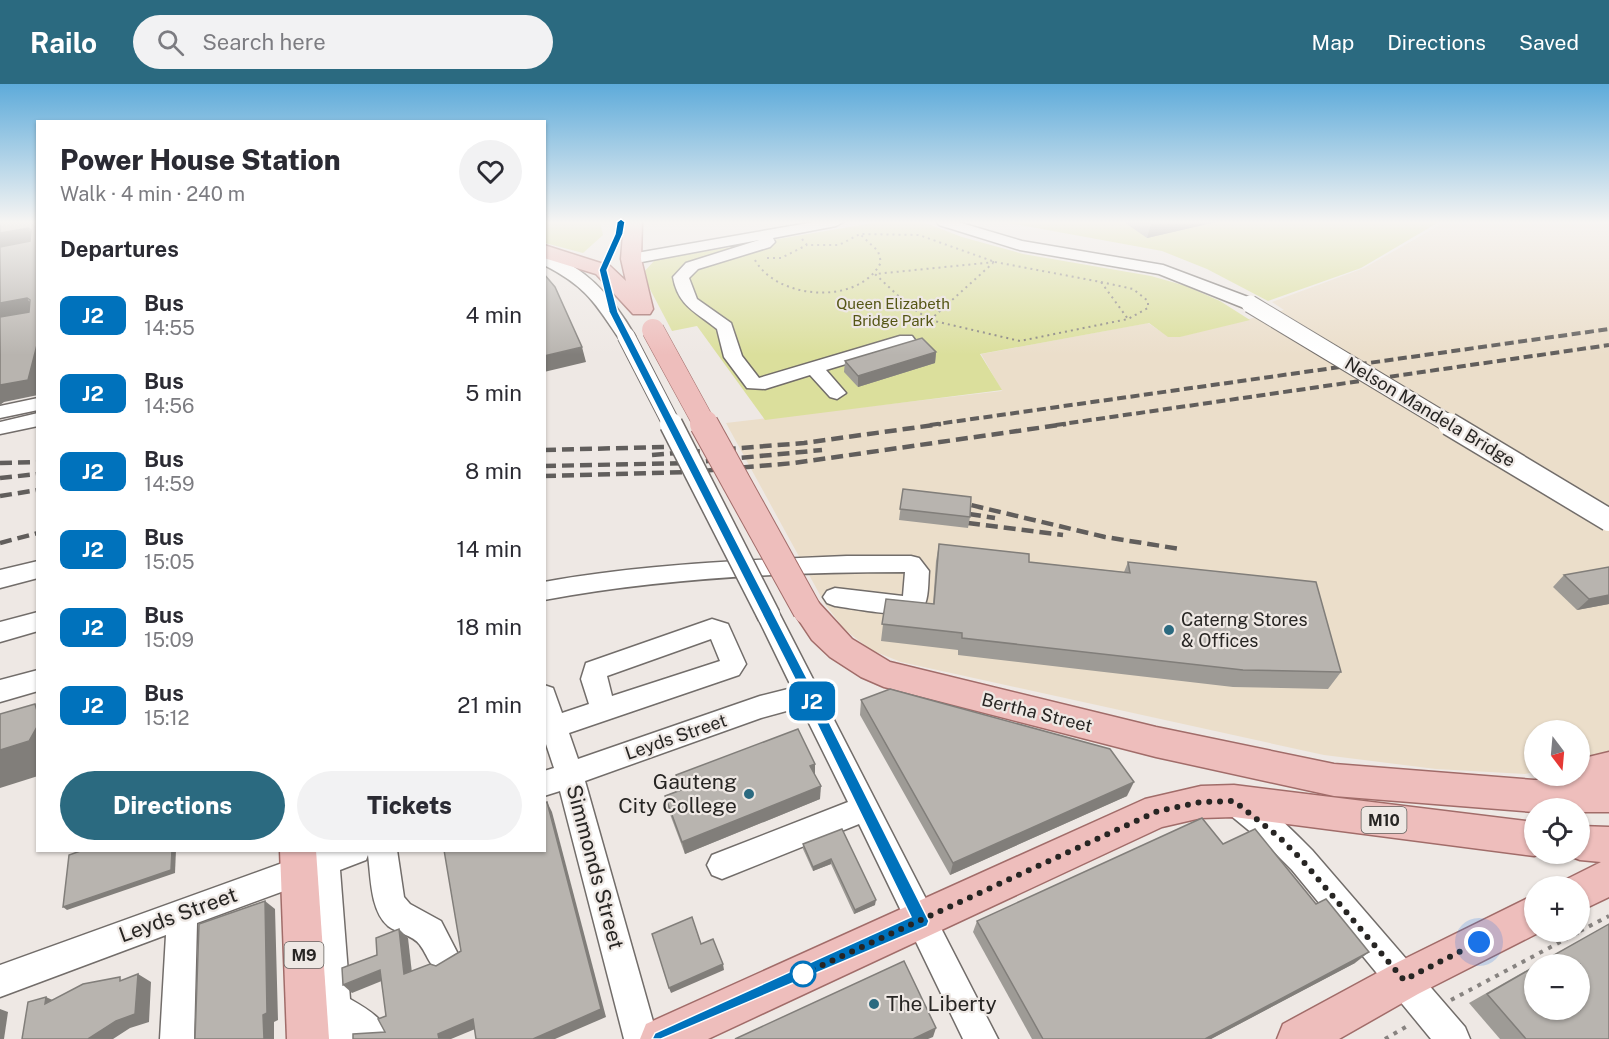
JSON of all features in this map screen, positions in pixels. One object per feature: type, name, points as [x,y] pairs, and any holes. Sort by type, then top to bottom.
[{"type":"main road","points":[[592,267],[603,270],[647,319]]},
{"type":"main road","points":[[605,267],[603,270],[613,312]]},
{"type":"main road","points":[[633,267],[647,319]]},
{"type":"main road","name":"Bertha Street","points":[[647,319],[821,603],[818,628],[836,646],[860,664],[884,674],[1156,742],[1334,780],[1478,792],[1596,784]]},
{"type":"main road","name":"M10","points":[[661,1039],[1158,811],[1201,802],[1234,801],[1524,838]]},
{"type":"main road","points":[[1590,843],[1609,844]]},
{"type":"main road","name":"M9","points":[[308,1039],[311,858]]},
{"type":"main road","points":[[1590,887],[1609,877]]},
{"type":"main road","points":[[1298,1039],[1404,980],[1524,920]]},
{"type":"street","points":[[559,267],[593,287],[613,312],[809,694],[981,1039]]},
{"type":"street","points":[[691,267],[681,277],[682,288],[698,311],[725,327],[733,357],[754,384],[765,383],[906,340]]},
{"type":"street","points":[[1143,267],[1163,270],[1250,304]]},
{"type":"street","points":[[1174,267],[1229,288],[1250,304]]},
{"type":"street","name":"Nelson Mandela Bridge","points":[[1250,304],[1609,520]]},
{"type":"street","points":[[814,368],[837,393]]},
{"type":"street","points":[[0,412],[36,404]]},
{"type":"street","points":[[0,428],[19,426],[36,420]]},
{"type":"street","points":[[546,591],[609,581],[861,563],[911,564],[918,571],[914,602],[909,606],[821,603]]},
{"type":"street","points":[[0,579],[36,570]]},
{"type":"street","points":[[0,632],[36,622]]},
{"type":"street","points":[[556,726],[604,710],[730,668],[734,664],[733,658],[719,631],[712,629],[595,670],[594,678],[604,710]]},
{"type":"street","points":[[0,691],[36,681]]},
{"type":"street","name":"Leyds Street","points":[[557,779],[760,707],[809,694]]},
{"type":"street","name":"Simmonds Street","points":[[546,701],[556,726],[557,779],[641,1039]]},
{"type":"street","points":[[1234,801],[1279,837],[1302,860],[1453,1039]]},
{"type":"street","points":[[722,865],[864,808]]},
{"type":"street","name":"Leyds Street","points":[[0,981],[182,914],[311,858],[345,852]]},
{"type":"street","points":[[382,852],[390,904],[399,915],[430,932],[443,956]]},
{"type":"street","points":[[311,858],[335,1023],[364,1026],[375,1039]]},
{"type":"street","points":[[177,1039],[182,914]]},
{"type":"path","points":[[757,267],[775,284],[808,292],[842,289],[860,284],[875,274],[949,267]]},
{"type":"path","points":[[875,274],[879,267]]},
{"type":"path","points":[[930,320],[990,267]]},
{"type":"path","points":[[875,274],[908,305],[930,320],[1020,341],[1128,319],[1141,314],[1148,308],[1148,301],[1138,291],[1129,287],[1019,267]]},
{"type":"path","points":[[1101,282],[1128,319]]},
{"type":"path","points":[[1590,926],[1609,916]]},
{"type":"path","points":[[1385,1039],[1467,990],[1558,942]]},
{"type":"shaded area","points":[[1367,267],[1609,267],[1609,754],[1590,759],[1590,720],[1524,720],[1524,774],[1436,769],[1324,755],[901,662],[871,650],[844,629],[825,604],[726,423],[1002,391],[981,354],[1148,323],[1169,337],[1179,337],[1284,310],[1272,302]]},
{"type":"green space","name":"Queen Elizabeth Bridge Park","points":[[649,267],[1096,267],[1151,276],[1186,286],[1220,301],[1250,320],[1180,337],[1168,337],[1149,323],[980,354],[1002,390],[765,420],[697,326],[672,331],[642,274]]},
{"type":"green space","points":[[1201,267],[1363,267],[1268,301]]},
{"type":"building","points":[[0,267],[36,267],[36,349],[28,380],[0,385],[0,317],[29,312],[30,300],[27,298],[0,303]]},
{"type":"building","points":[[546,276],[555,287],[582,347],[546,356]]},
{"type":"building","points":[[922,338],[936,352],[858,376],[845,361]]},
{"type":"building","points":[[903,489],[971,497],[970,517],[900,509]]},
{"type":"building","points":[[939,544],[1029,554],[1029,562],[1130,573],[1128,562],[1316,582],[1341,672],[1243,670],[962,638],[962,633],[882,624],[886,599],[934,604]]},
{"type":"building","points":[[1609,567],[1609,595],[1589,599],[1564,575]]},
{"type":"building","points":[[890,689],[1110,749],[1134,782],[953,863],[861,700]]},
{"type":"building","points":[[35,704],[36,729],[29,741],[0,750],[0,714]]},
{"type":"building","name":"Gauteng City College","points":[[798,729],[815,764],[810,766],[821,786],[682,842],[665,796],[681,790],[676,775]]},
{"type":"building","points":[[546,802],[601,1009],[533,1039],[476,1039],[473,1019],[438,1034],[439,1039],[353,1039],[353,1034],[385,1032],[378,1019],[386,1016],[380,970],[343,985],[342,968],[377,955],[376,938],[399,929],[404,974],[430,964],[436,966],[461,951],[444,852],[546,852]]},
{"type":"building","points":[[1202,818],[1223,844],[1255,829],[1316,904],[1326,899],[1369,952],[1205,1039],[1043,1039],[977,921]]},
{"type":"building","points":[[842,829],[876,900],[855,910],[831,859],[813,867],[803,844]]},
{"type":"building","points":[[77,852],[172,852],[171,870],[63,907],[69,855]]},
{"type":"building","points":[[265,901],[267,1013],[263,1015],[264,1039],[195,1039],[199,924]]},
{"type":"building","points":[[692,917],[701,944],[713,939],[723,964],[669,988],[652,934]]},
{"type":"building","points":[[1609,924],[1609,1039],[1526,1039],[1487,994],[1524,973],[1524,1020],[1590,1020],[1590,954],[1556,954],[1577,942],[1590,942],[1590,935]]},
{"type":"building","name":"The Liberty","points":[[904,961],[936,1028],[913,1039],[735,1039]]},
{"type":"building","points":[[138,974],[135,1014],[116,1021],[88,1039],[22,1039],[28,1002],[46,997],[45,1004],[83,984],[120,977],[120,981]]},
{"type":"railway","points":[[930,425],[1609,329]]},
{"type":"railway","points":[[1056,425],[1609,345]]},
{"type":"railway","points":[[652,455],[804,443],[941,424]]},
{"type":"railway","points":[[546,476],[690,472],[794,463],[1066,424]]},
{"type":"railway","points":[[546,450],[664,447]]},
{"type":"railway","points":[[546,466],[688,463],[822,450]]},
{"type":"railway","points":[[0,463],[36,462]]},
{"type":"railway","points":[[0,478],[36,474]]},
{"type":"railway","points":[[0,496],[36,490]]},
{"type":"railway","points":[[954,501],[1105,537],[1180,549]]},
{"type":"railway","points":[[969,514],[995,518]]},
{"type":"railway","points":[[968,523],[1063,535]]},
{"type":"railway","points":[[0,543],[36,534]]},
{"type":"bus line","name":"J2","points":[[605,267],[603,270],[613,312],[809,694],[921,921],[661,1039]]},
{"type":"place","name":"Caterng Stores & Offices","points":[[1169,630]]},
{"type":"place","name":"Gauteng City College","points":[[749,794]]},
{"type":"place","name":"The Liberty","points":[[874,1004]]},
{"type":"route","points":[[803,974],[1158,811],[1201,802],[1234,801],[1279,837],[1302,860],[1404,980],[1479,942]]}]
